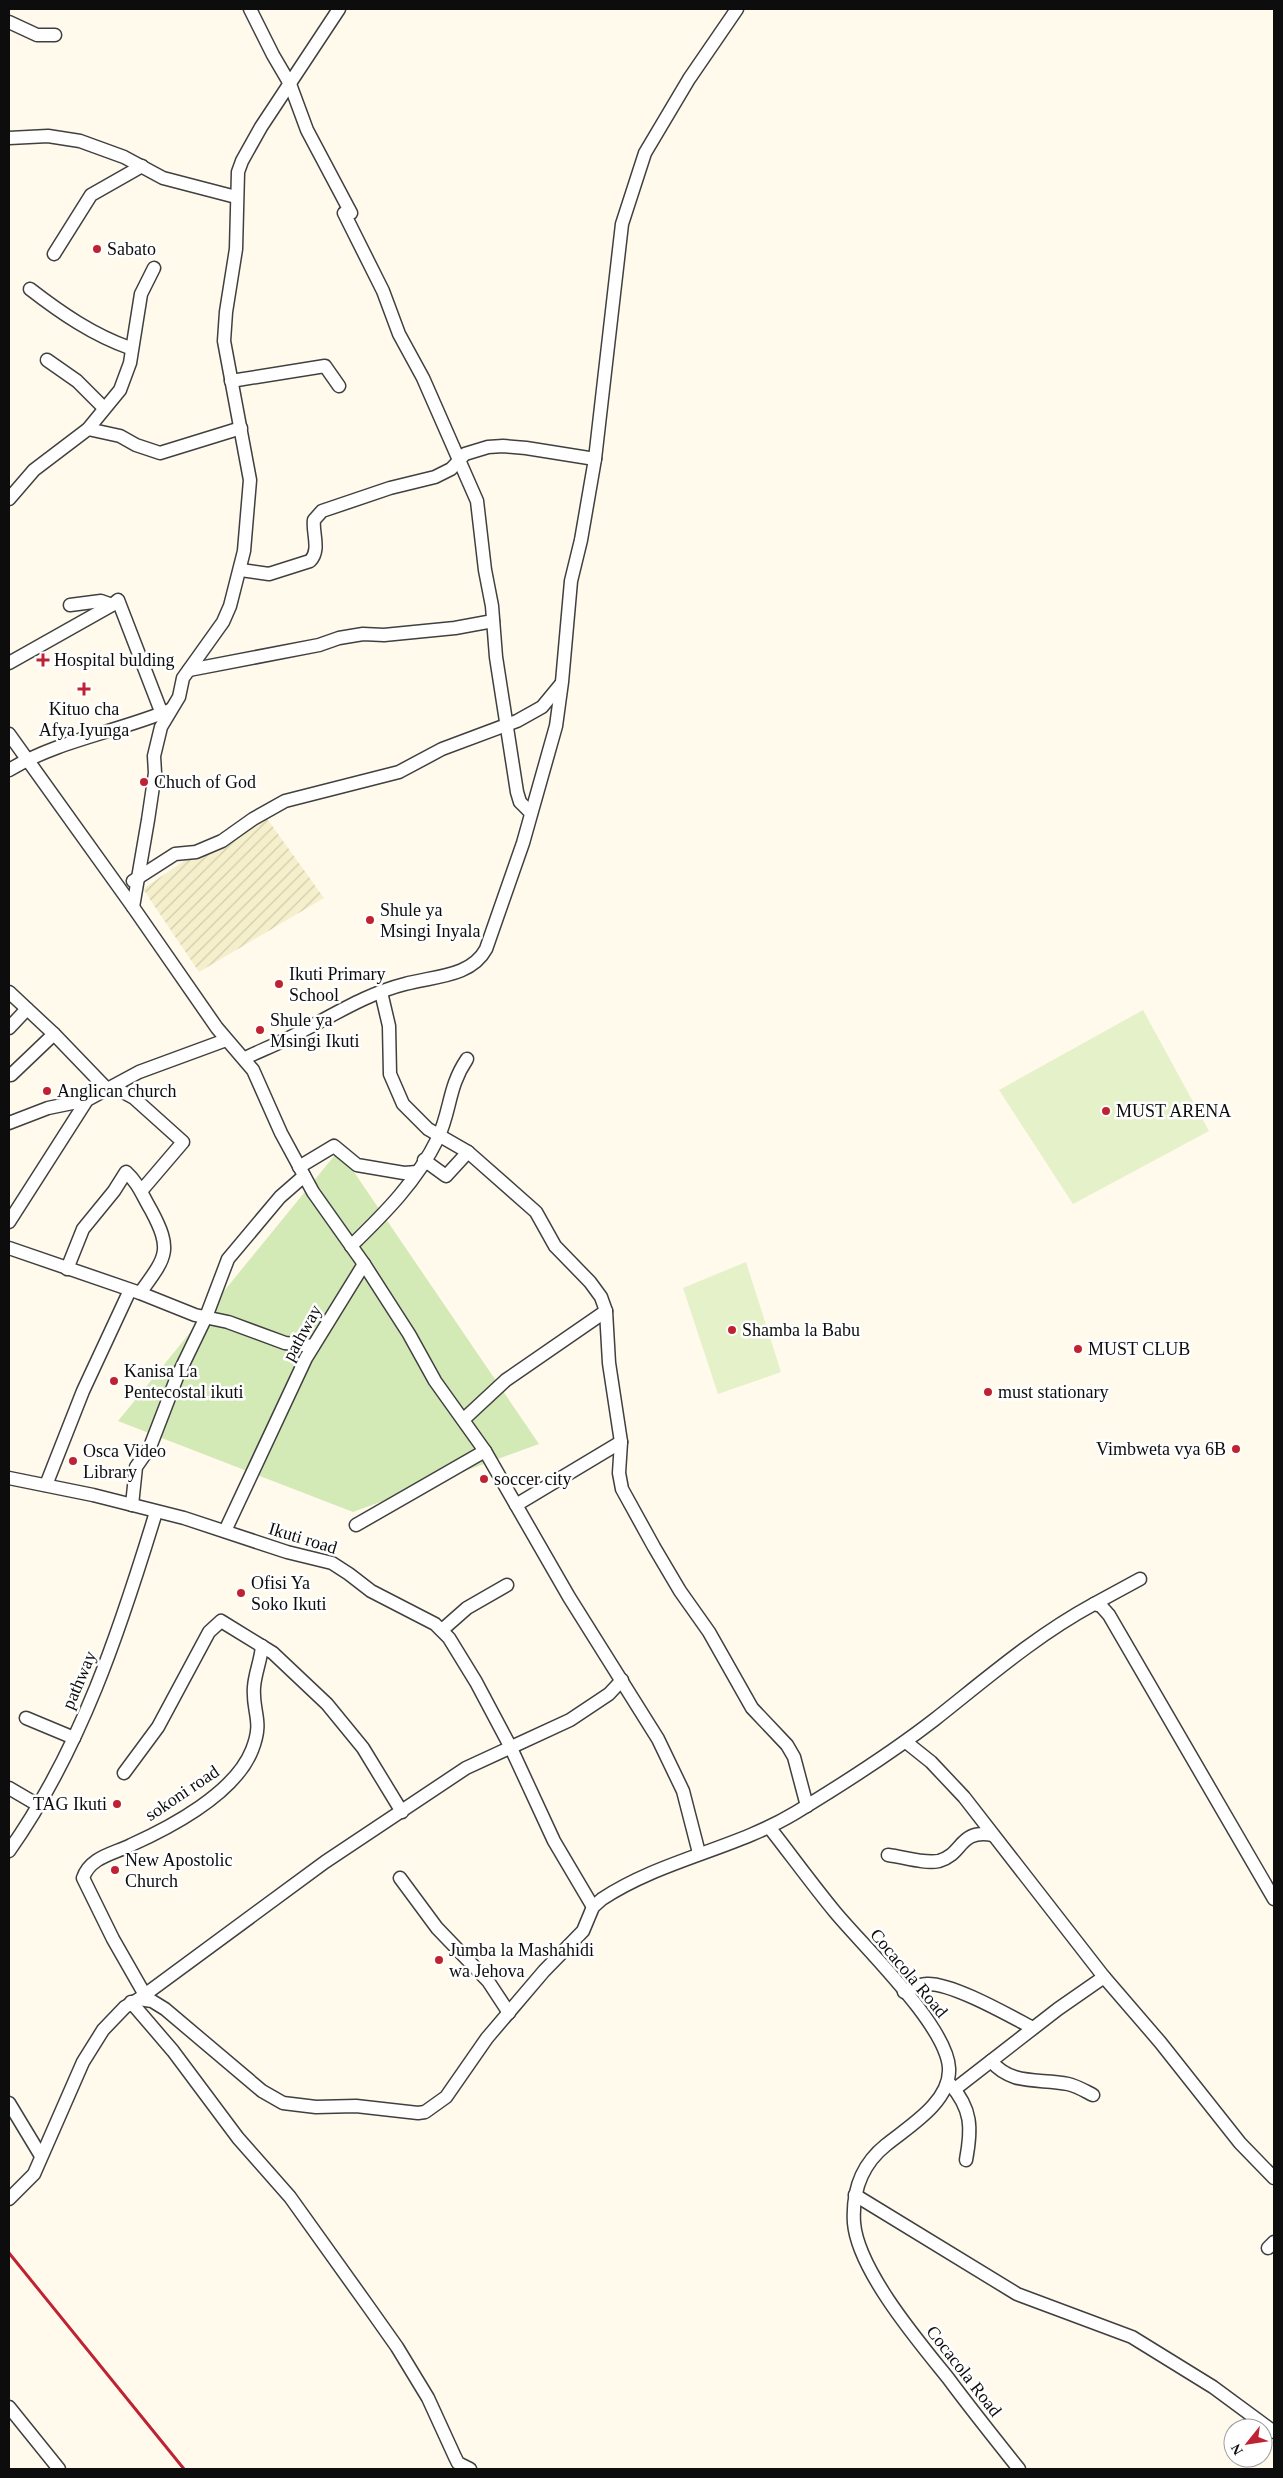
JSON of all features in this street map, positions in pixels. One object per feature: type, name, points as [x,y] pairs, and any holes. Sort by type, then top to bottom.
[{"type":"street","points":[[250,9],[290,84],[307,130],[380,284],[396,328],[423,378],[478,506],[497,664],[519,798],[530,814]]},
{"type":"street","points":[[134,906],[148,820],[157,742],[161,727],[166,712],[179,697],[183,678],[223,622],[235,595],[241,570],[248,520],[250,480],[226,358],[224,329],[236,249],[238,172],[261,127],[339,9]]},
{"type":"street","points":[[245,1058],[380,992],[404,984],[471,968],[480,960],[495,925],[523,843],[530,814],[550,753],[562,682],[571,581],[581,540],[595,459],[622,224],[645,153],[717,35],[737,9]]},
{"type":"street","points":[[9,22],[37,35],[55,36]]},
{"type":"street","points":[[9,138],[48,136],[80,141],[116,153],[173,181],[236,197]]},
{"type":"street","points":[[54,254],[91,195],[142,166]]},
{"type":"street","points":[[9,499],[34,470],[88,429],[124,382],[130,363],[130,348],[141,294],[154,268]]},
{"type":"street","points":[[30,289],[62,313],[95,333],[130,348]]},
{"type":"street","points":[[47,360],[77,381],[104,408]]},
{"type":"street","points":[[231,381],[325,366],[339,386]]},
{"type":"street","points":[[88,429],[120,436],[136,445],[160,453],[241,428]]},
{"type":"street","points":[[241,570],[269,574],[310,561],[314,555],[316,544],[314,520],[322,511],[390,488],[435,478],[451,469],[459,460],[473,451],[503,446],[595,459]]},
{"type":"street","points":[[9,663],[118,600],[166,712]]},
{"type":"street","points":[[70,605],[101,601],[112,604]]},
{"type":"street","points":[[189,670],[319,645],[347,637],[455,628],[493,621]]},
{"type":"street","points":[[120,887],[137,879],[175,854],[196,852],[222,841],[253,819],[285,801],[399,772],[430,754],[508,725],[542,707],[562,682]]},
{"type":"street","points":[[9,770],[65,743],[120,729],[166,712]]},
{"type":"street","points":[[9,734],[134,906],[226,1040],[245,1058],[261,1085],[280,1133],[301,1172],[409,1334],[435,1381],[464,1419],[485,1451],[568,1597],[622,1680],[676,1772],[684,1792],[699,1853]]},
{"type":"street","points":[[9,992],[54,1034],[106,1088],[120,1091],[134,1098],[183,1142],[142,1190]]},
{"type":"street","points":[[380,992],[388,1016],[390,1038],[389,1069],[403,1104],[428,1130],[468,1152],[536,1212],[555,1246],[599,1293],[606,1311],[609,1363],[621,1442],[619,1473],[629,1502],[675,1583],[709,1632],[752,1708],[787,1745],[794,1757],[807,1806]]},
{"type":"street","points":[[9,1028],[27,1008]]},
{"type":"street","points":[[11,1075],[54,1034]]},
{"type":"street","points":[[9,1123],[48,1108],[87,1100],[106,1088],[139,1072],[226,1040]]},
{"type":"street","points":[[351,1246],[396,1200],[418,1172],[438,1136],[452,1087],[467,1058]]},
{"type":"street","points":[[9,1222],[87,1100]]},
{"type":"street","points":[[132,1506],[136,1467],[150,1448],[177,1377],[206,1317],[228,1259],[301,1172],[334,1146],[357,1165],[399,1173],[418,1172]]},
{"type":"street","points":[[424,1160],[446,1176],[468,1152]]},
{"type":"street","points":[[46,1485],[83,1391],[135,1291],[162,1263],[165,1249],[161,1227],[142,1190],[126,1172],[114,1191],[82,1229],[67,1269]]},
{"type":"street","points":[[9,1248],[135,1291],[195,1315],[236,1325],[285,1343],[313,1346]]},
{"type":"street","name":"pathway","points":[[225,1531],[245,1484],[313,1346],[364,1264]]},
{"type":"street","points":[[464,1419],[506,1380],[606,1311]]},
{"type":"street","points":[[516,1505],[621,1442]]},
{"type":"street","points":[[356,1525],[485,1451]]},
{"type":"street","name":"Ikuti road","points":[[9,1478],[46,1485],[156,1512],[225,1531],[287,1552],[332,1563],[371,1591],[429,1620],[442,1630],[464,1661],[510,1746],[554,1841],[593,1907]]},
{"type":"street","name":"pathway","points":[[9,1851],[38,1805],[74,1738],[120,1628],[156,1512]]},
{"type":"street","points":[[139,1999],[152,2001],[165,2009],[262,2091],[283,2103],[316,2107],[368,2107],[418,2113],[430,2110],[446,2097],[487,2038],[544,1971],[583,1931],[588,1924],[593,1907],[609,1894],[699,1853],[769,1827],[807,1806],[906,1742],[1037,1639],[1094,1604],[1140,1579]]},
{"type":"street","points":[[442,1630],[467,1608],[507,1585]]},
{"type":"street","points":[[1094,1604],[1101,1606],[1109,1615],[1274,1898]]},
{"type":"street","points":[[124,1773],[158,1727],[190,1664],[214,1625],[218,1622],[225,1623],[262,1646],[327,1704],[363,1748],[402,1812]]},
{"type":"street","name":"sokoni road","points":[[139,1999],[113,1939],[82,1878],[94,1862],[134,1844],[197,1808],[220,1792],[241,1771],[252,1750],[258,1731],[259,1720],[254,1688],[262,1646]]},
{"type":"street","points":[[9,2199],[34,2174],[83,2062],[111,2020],[276,1896],[466,1768],[510,1746],[570,1720],[608,1694],[622,1680]]},
{"type":"street","points":[[26,1718],[74,1738]]},
{"type":"street","points":[[906,1742],[947,1777],[1104,1977],[1160,2042],[1240,2143],[1274,2178]]},
{"type":"street","points":[[9,1788],[38,1805]]},
{"type":"street","name":"Cocacola Road","points":[[769,1827],[835,1912],[930,2023],[940,2038],[949,2068],[951,2085],[932,2106],[874,2155],[859,2179],[855,2195],[854,2224],[859,2243],[886,2296],[902,2320],[1019,2469]]},
{"type":"street","points":[[888,1855],[938,1861],[948,1856],[971,1836],[979,1833],[993,1835]]},
{"type":"street","points":[[400,1878],[437,1928],[488,1981],[509,2014]]},
{"type":"street","points":[[966,2160],[970,2136],[968,2114],[951,2085],[991,2061],[1104,1977]]},
{"type":"street","points":[[904,1992],[926,1984],[939,1985],[1034,2028]]},
{"type":"street","points":[[139,1999],[173,2051],[238,2138],[290,2197],[397,2347],[431,2404],[458,2463],[470,2469]]},
{"type":"street","points":[[991,2061],[998,2070],[1011,2077],[1026,2081],[1068,2084],[1093,2095]]},
{"type":"street","points":[[9,2103],[41,2156]]},
{"type":"street","points":[[855,2195],[1016,2294],[1132,2337],[1213,2386],[1274,2432]]},
{"type":"street","points":[[9,2407],[59,2469]]},
{"type":"shaded area","points":[[260,809],[324,898],[199,972],[143,889]]},
{"type":"green space","name":"MUST ARENA","points":[[1143,1010],[1209,1131],[1073,1204],[999,1090]]},
{"type":"green space","points":[[339,1150],[539,1444],[353,1512],[118,1421]]},
{"type":"green space","name":"Shamba la Babu","points":[[746,1262],[781,1372],[718,1394],[683,1288]]},
{"type":"railway","points":[[9,2253],[184,2469]]},
{"type":"place","name":"Sabato","points":[[97,249]]},
{"type":"place","name":"Hospital bulding","points":[[43,660]]},
{"type":"place","name":"Kituo cha Afya Iyunga","points":[[84,689]]},
{"type":"place","name":"Chuch of God","points":[[144,782]]},
{"type":"place","name":"Shule ya Msingi Inyala","points":[[370,920]]},
{"type":"place","name":"Ikuti Primary School","points":[[279,984]]},
{"type":"place","name":"Shule ya Msingi Ikuti","points":[[260,1030]]},
{"type":"place","name":"Anglican church","points":[[47,1091]]},
{"type":"place","name":"MUST ARENA","points":[[1106,1111]]},
{"type":"place","name":"Shamba la Babu","points":[[732,1330]]},
{"type":"place","name":"MUST CLUB","points":[[1078,1349]]},
{"type":"place","name":"Kanisa La Pentecostal ikuti","points":[[114,1381]]},
{"type":"place","name":"must stationary","points":[[988,1392]]},
{"type":"place","name":"Vimbweta vya 6B","points":[[1236,1449]]},
{"type":"place","name":"Osca Video Library","points":[[73,1461]]},
{"type":"place","name":"soccer city","points":[[484,1479]]},
{"type":"place","name":"Ofisi Ya Soko Ikuti","points":[[241,1593]]},
{"type":"place","name":"TAG Ikuti","points":[[117,1804]]},
{"type":"place","name":"New Apostolic Church","points":[[115,1870]]},
{"type":"place","name":"Jumba la Mashahidi wa Jehova","points":[[439,1960]]}]
